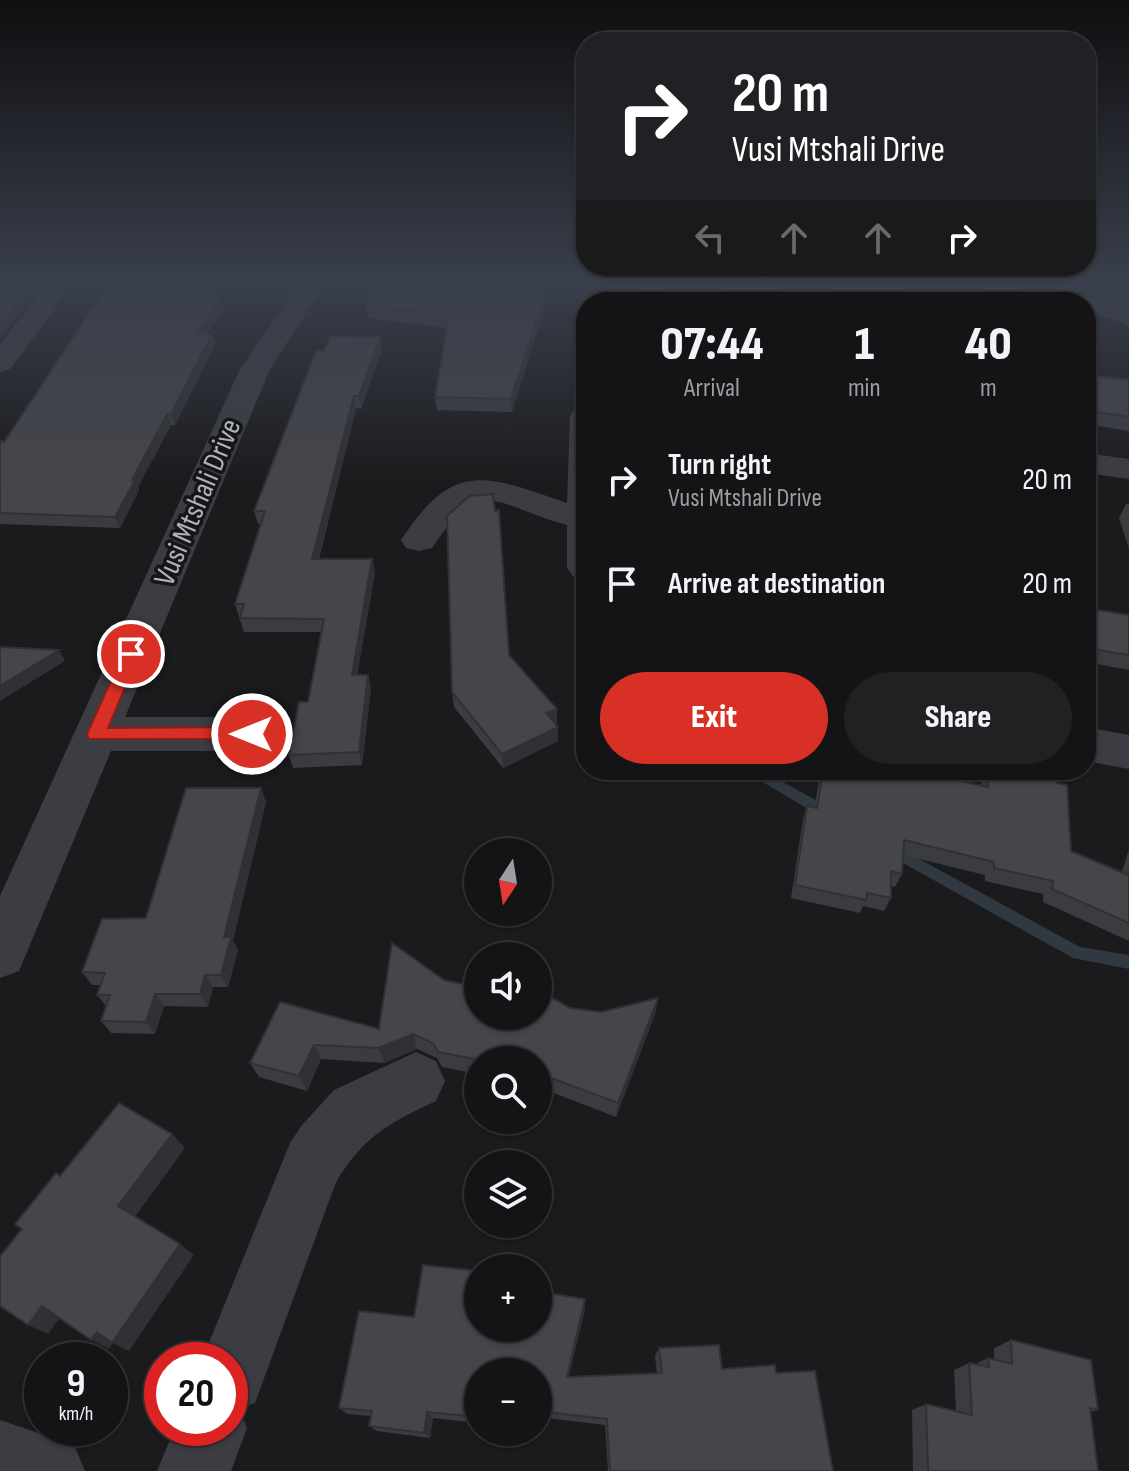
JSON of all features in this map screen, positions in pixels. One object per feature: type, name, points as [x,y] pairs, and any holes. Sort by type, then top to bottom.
[{"type":"street","name":"Vusi Mtshali Drive","points":[[0,954],[255,369],[269,348]]},
{"type":"street","points":[[1096,464],[1129,469]]},
{"type":"street","points":[[419,540],[440,505],[471,489],[497,492],[576,517]]},
{"type":"street","points":[[96,734],[252,734]]},
{"type":"street","points":[[1096,746],[1129,752]]},
{"type":"street","points":[[244,1342],[312,1165],[331,1134],[353,1109],[416,1081]]},
{"type":"street","points":[[194,1471],[204,1446]]},
{"type":"street","points":[[0,1457],[48,1471]]},
{"type":"building","points":[[66,348],[205,348],[171,414],[167,414],[115,517],[0,513],[0,441],[4,442]]},
{"type":"building","points":[[326,348],[376,348],[359,396],[354,396],[312,559],[372,559],[352,675],[368,675],[359,752],[289,755],[299,702],[308,702],[324,619],[240,618],[244,604],[235,604],[265,511],[254,511],[316,351],[324,351]]},
{"type":"building","points":[[444,348],[528,348],[511,399],[435,397]]},
{"type":"building","points":[[1096,376],[1129,380],[1129,417],[1096,412]]},
{"type":"building","points":[[493,494],[495,511],[499,510],[509,655],[557,709],[546,713],[558,727],[502,754],[452,692],[447,516],[469,496]]},
{"type":"building","points":[[1096,610],[1129,615],[1129,655],[1096,650]]},
{"type":"building","points":[[0,647],[59,650],[0,686]]},
{"type":"building","points":[[821,780],[956,780],[988,787],[988,780],[1057,780],[1057,783],[1067,785],[1071,851],[1128,875],[1129,870],[1129,923],[1052,889],[1053,881],[994,868],[994,862],[904,840],[902,874],[891,871],[891,898],[867,893],[866,900],[795,885],[807,806],[817,808]]},
{"type":"building","points":[[186,788],[261,788],[224,937],[231,937],[221,975],[205,975],[200,994],[155,994],[146,1022],[101,1021],[110,995],[97,995],[105,973],[82,972],[102,919],[146,918]]},
{"type":"building","points":[[392,943],[444,980],[464,984],[464,1030],[552,1030],[552,998],[570,1008],[601,1012],[658,998],[618,1103],[552,1078],[552,1046],[464,1046],[464,1057],[438,1052],[433,1043],[413,1034],[379,1048],[314,1045],[299,1076],[250,1063],[280,1002],[379,1029]]},
{"type":"building","points":[[119,1103],[172,1134],[118,1206],[180,1244],[113,1342],[97,1332],[91,1340],[42,1306],[28,1325],[0,1306],[0,1256],[22,1229],[15,1224],[56,1173],[60,1176]]},
{"type":"building","points":[[423,1265],[464,1269],[464,1342],[552,1342],[552,1294],[585,1299],[567,1377],[662,1373],[659,1348],[719,1345],[722,1369],[775,1365],[776,1373],[815,1371],[833,1471],[610,1471],[607,1419],[552,1413],[552,1358],[464,1358],[464,1416],[427,1412],[424,1433],[369,1426],[372,1411],[339,1408],[359,1311],[414,1317]]},
{"type":"building","points":[[1011,1340],[1091,1360],[1098,1410],[1090,1408],[1098,1471],[928,1471],[926,1404],[972,1415],[969,1363],[989,1367],[988,1358],[1012,1364]]},
{"type":"waterway","points":[[769,780],[827,813]]},
{"type":"waterway","points":[[892,850],[1078,953],[1129,962]]},
{"type":"route","points":[[131,654],[96,734],[252,734]]}]
